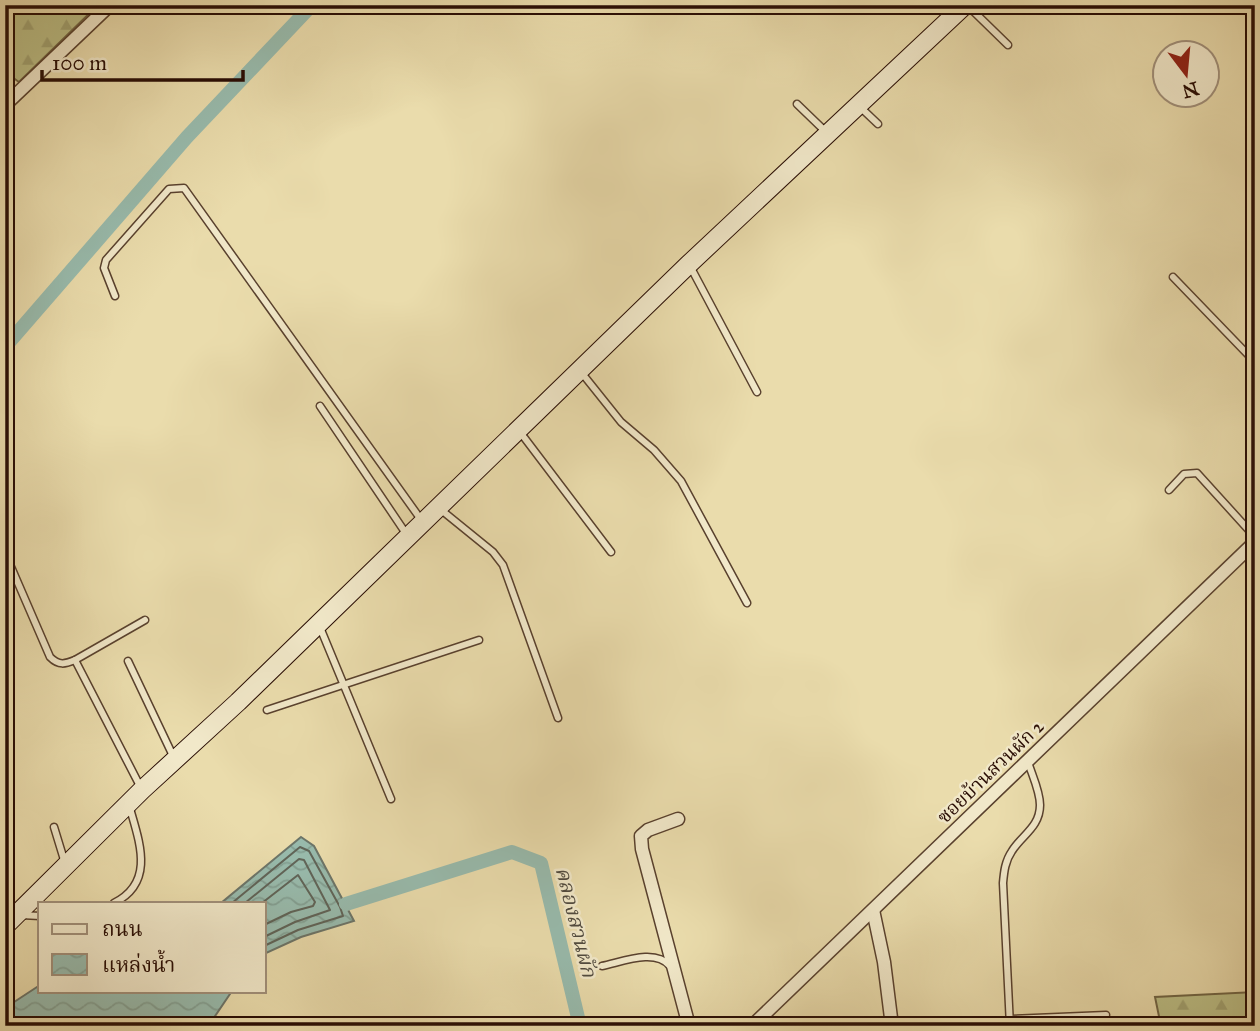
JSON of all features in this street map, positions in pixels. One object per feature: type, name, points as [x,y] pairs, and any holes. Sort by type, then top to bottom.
[{"type":"street","points":[[5,105],[110,5]]},
{"type":"street","points":[[11,920],[142,790],[423,523],[689,264],[966,5]]},
{"type":"street","name":"ซอยบ้านสวนผัก 2","points":[[752,1026],[1255,542]]},
{"type":"street","points":[[678,819],[648,830],[641,836],[642,849],[689,1026]]},
{"type":"street","points":[[873,910],[884,962],[892,1026]]},
{"type":"lane","points":[[966,5],[1008,45]]},
{"type":"lane","points":[[797,104],[828,133]]},
{"type":"lane","points":[[858,105],[878,124]]},
{"type":"lane","points":[[115,296],[104,268],[106,260],[169,189],[184,188],[423,523]]},
{"type":"lane","points":[[689,264],[757,392]]},
{"type":"lane","points":[[1173,277],[1255,362]]},
{"type":"lane","points":[[580,371],[621,422],[654,450],[681,481],[747,603]]},
{"type":"lane","points":[[320,406],[408,536]]},
{"type":"lane","points":[[519,430],[611,552]]},
{"type":"lane","points":[[1169,490],[1184,474],[1197,473],[1255,537]]},
{"type":"lane","points":[[438,508],[493,552],[503,565],[558,718]]},
{"type":"lane","points":[[5,553],[50,657],[55,662],[63,665],[75,660],[145,620]]},
{"type":"lane","points":[[318,623],[391,799]]},
{"type":"lane","points":[[267,710],[479,640]]},
{"type":"lane","points":[[75,660],[142,790]]},
{"type":"lane","points":[[128,661],[175,760]]},
{"type":"lane","points":[[1028,762],[1040,802],[1039,817],[1012,850],[1005,865],[1003,883],[1010,1022],[1106,1015]]},
{"type":"lane","points":[[116,902],[125,898],[139,879],[142,853],[129,803]]},
{"type":"lane","points":[[54,827],[66,865]]},
{"type":"lane","points":[[11,920],[38,915]]},
{"type":"lane","points":[[602,966],[654,957],[664,958],[674,970]]},
{"type":"green space","points":[[5,5],[98,5],[19,82],[5,72]]},
{"type":"green space","points":[[1255,992],[1255,1026],[1161,1026],[1155,997]]},
{"type":"water","points":[[301,837],[314,846],[354,921],[301,937],[266,953],[266,902],[222,902]]},
{"type":"water","points":[[38,986],[38,992],[231,992],[209,1025],[205,1026],[5,1026],[5,1008]]},
{"type":"waterway","points":[[5,347],[187,137],[312,5]]},
{"type":"waterway","name":"คลองสวนผัก","points":[[346,904],[512,852],[541,863],[580,1026]]}]
